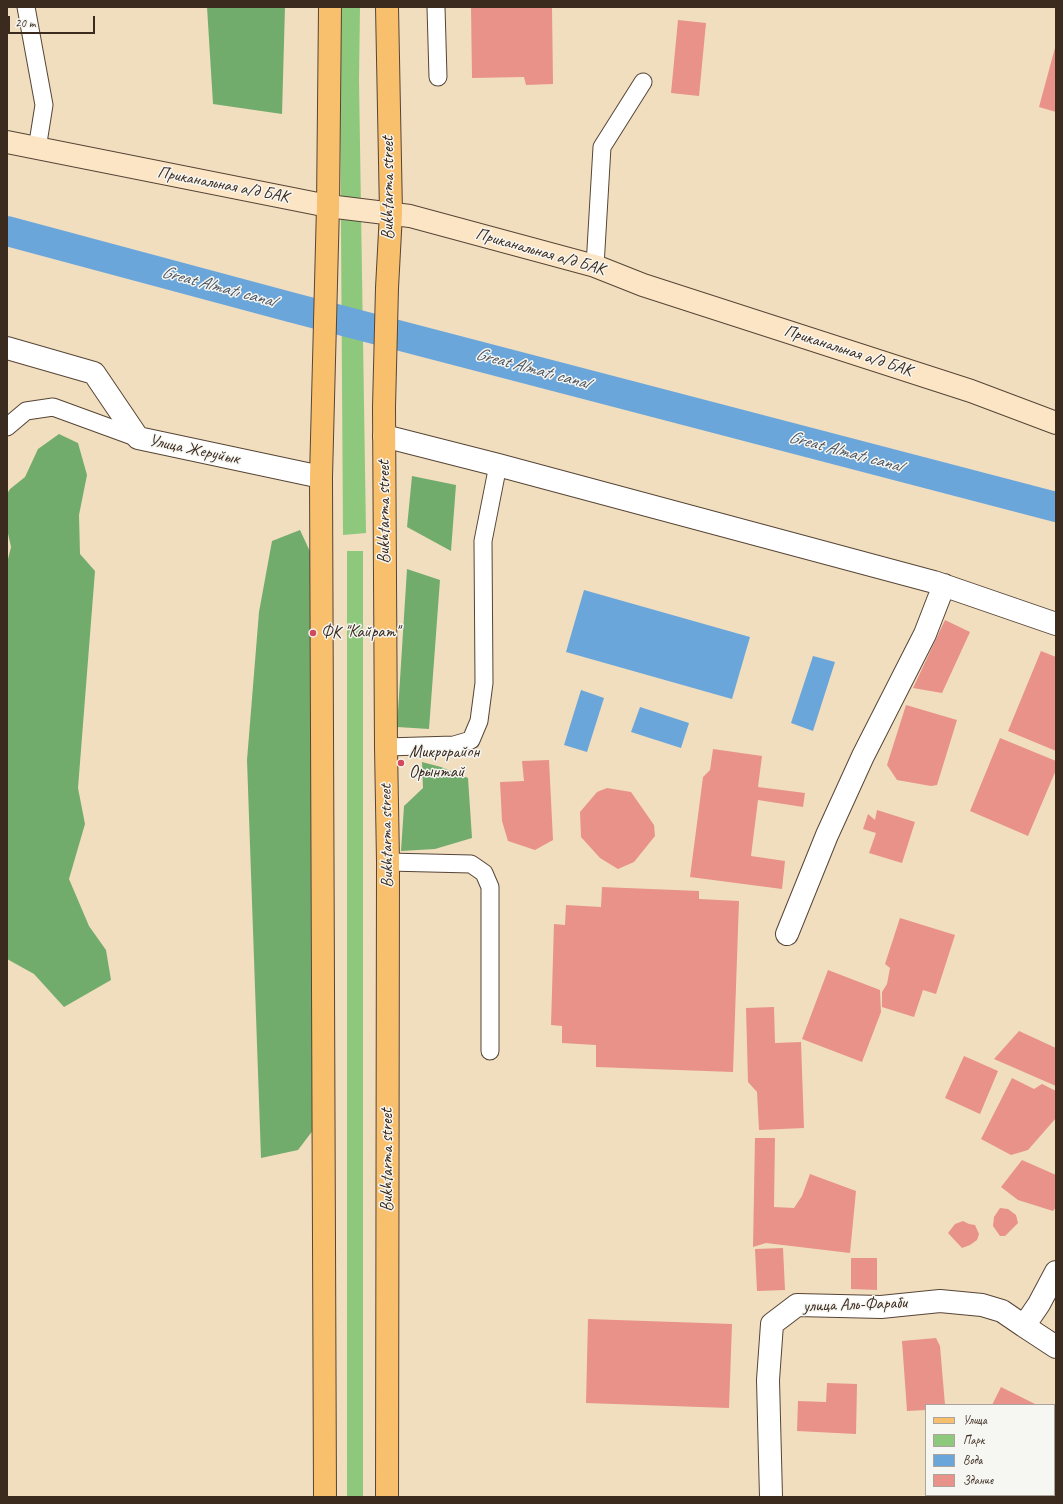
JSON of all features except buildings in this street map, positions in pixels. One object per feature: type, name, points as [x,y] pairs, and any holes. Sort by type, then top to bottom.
[{"type":"main road","points":[[325,1497],[321,477],[328,206],[330,7]]},
{"type":"main road","name":"Bukhtarma street","points":[[387,7],[391,213],[384,407],[388,862],[387,1497]]},
{"type":"main road","name":"Приканальная а/д БАК","points":[[7,142],[328,206],[410,216],[594,266],[643,285],[971,391],[1056,423]]},
{"type":"street","name":"Улица Жеруйык","points":[[7,348],[94,373],[138,438],[321,477]]},
{"type":"street","points":[[384,436],[498,465],[944,585],[1056,624]]},
{"type":"street","points":[[787,934],[827,835],[863,756],[925,634],[944,585]]},
{"type":"street","points":[[1056,1272],[1039,1304],[1024,1326],[1056,1347]]},
{"type":"street","name":"улица Аль-Фараби","points":[[771,1497],[768,1380],[772,1324],[797,1306],[881,1307],[940,1301],[982,1306],[1002,1311],[1024,1326]]},
{"type":"lane","points":[[26,7],[44,105],[36,149]]},
{"type":"lane","points":[[436,7],[438,76]]},
{"type":"lane","points":[[594,266],[602,147],[643,82]]},
{"type":"lane","points":[[7,427],[26,411],[53,407],[138,438]]},
{"type":"lane","points":[[386,747],[454,745],[471,740],[479,721],[484,684],[483,541],[498,465]]},
{"type":"lane","points":[[388,862],[471,864],[484,873],[490,887],[490,1051]]},
{"type":"green space","points":[[207,7],[285,7],[282,114],[213,104]]},
{"type":"green space","points":[[341,7],[360,7],[359,80],[366,533],[343,535],[340,77]]},
{"type":"green space","points":[[59,434],[78,443],[87,475],[79,515],[80,554],[95,571],[78,788],[85,824],[69,879],[89,926],[106,950],[111,980],[64,1007],[34,974],[7,959],[7,563],[11,547],[7,529],[7,494],[10,489],[25,477],[38,449]]},
{"type":"green space","points":[[412,476],[456,485],[451,551],[407,527]]},
{"type":"green space","points":[[300,530],[313,558],[317,1125],[298,1150],[261,1158],[247,760],[259,612],[272,541]]},
{"type":"green space","points":[[347,551],[363,551],[363,1497],[347,1497]]},
{"type":"green space","points":[[407,569],[440,580],[429,729],[397,727]]},
{"type":"green space","points":[[422,762],[441,767],[468,778],[472,838],[435,849],[401,851],[404,806],[423,788]]},
{"type":"water","points":[[584,590],[750,637],[732,699],[566,652]]},
{"type":"water","points":[[813,656],[835,662],[813,731],[791,723]]},
{"type":"water","points":[[581,690],[604,698],[587,752],[564,745]]},
{"type":"water","points":[[640,707],[689,723],[681,748],[631,732]]},
{"type":"waterway","name":"Great Almatı canal","points":[[7,231],[290,307],[1056,507]]},
{"type":"place","name":"ФК \"Кайрат\"","points":[[313,633]]},
{"type":"place","name":"Микрорайон Орынтай","points":[[401,763]]}]
